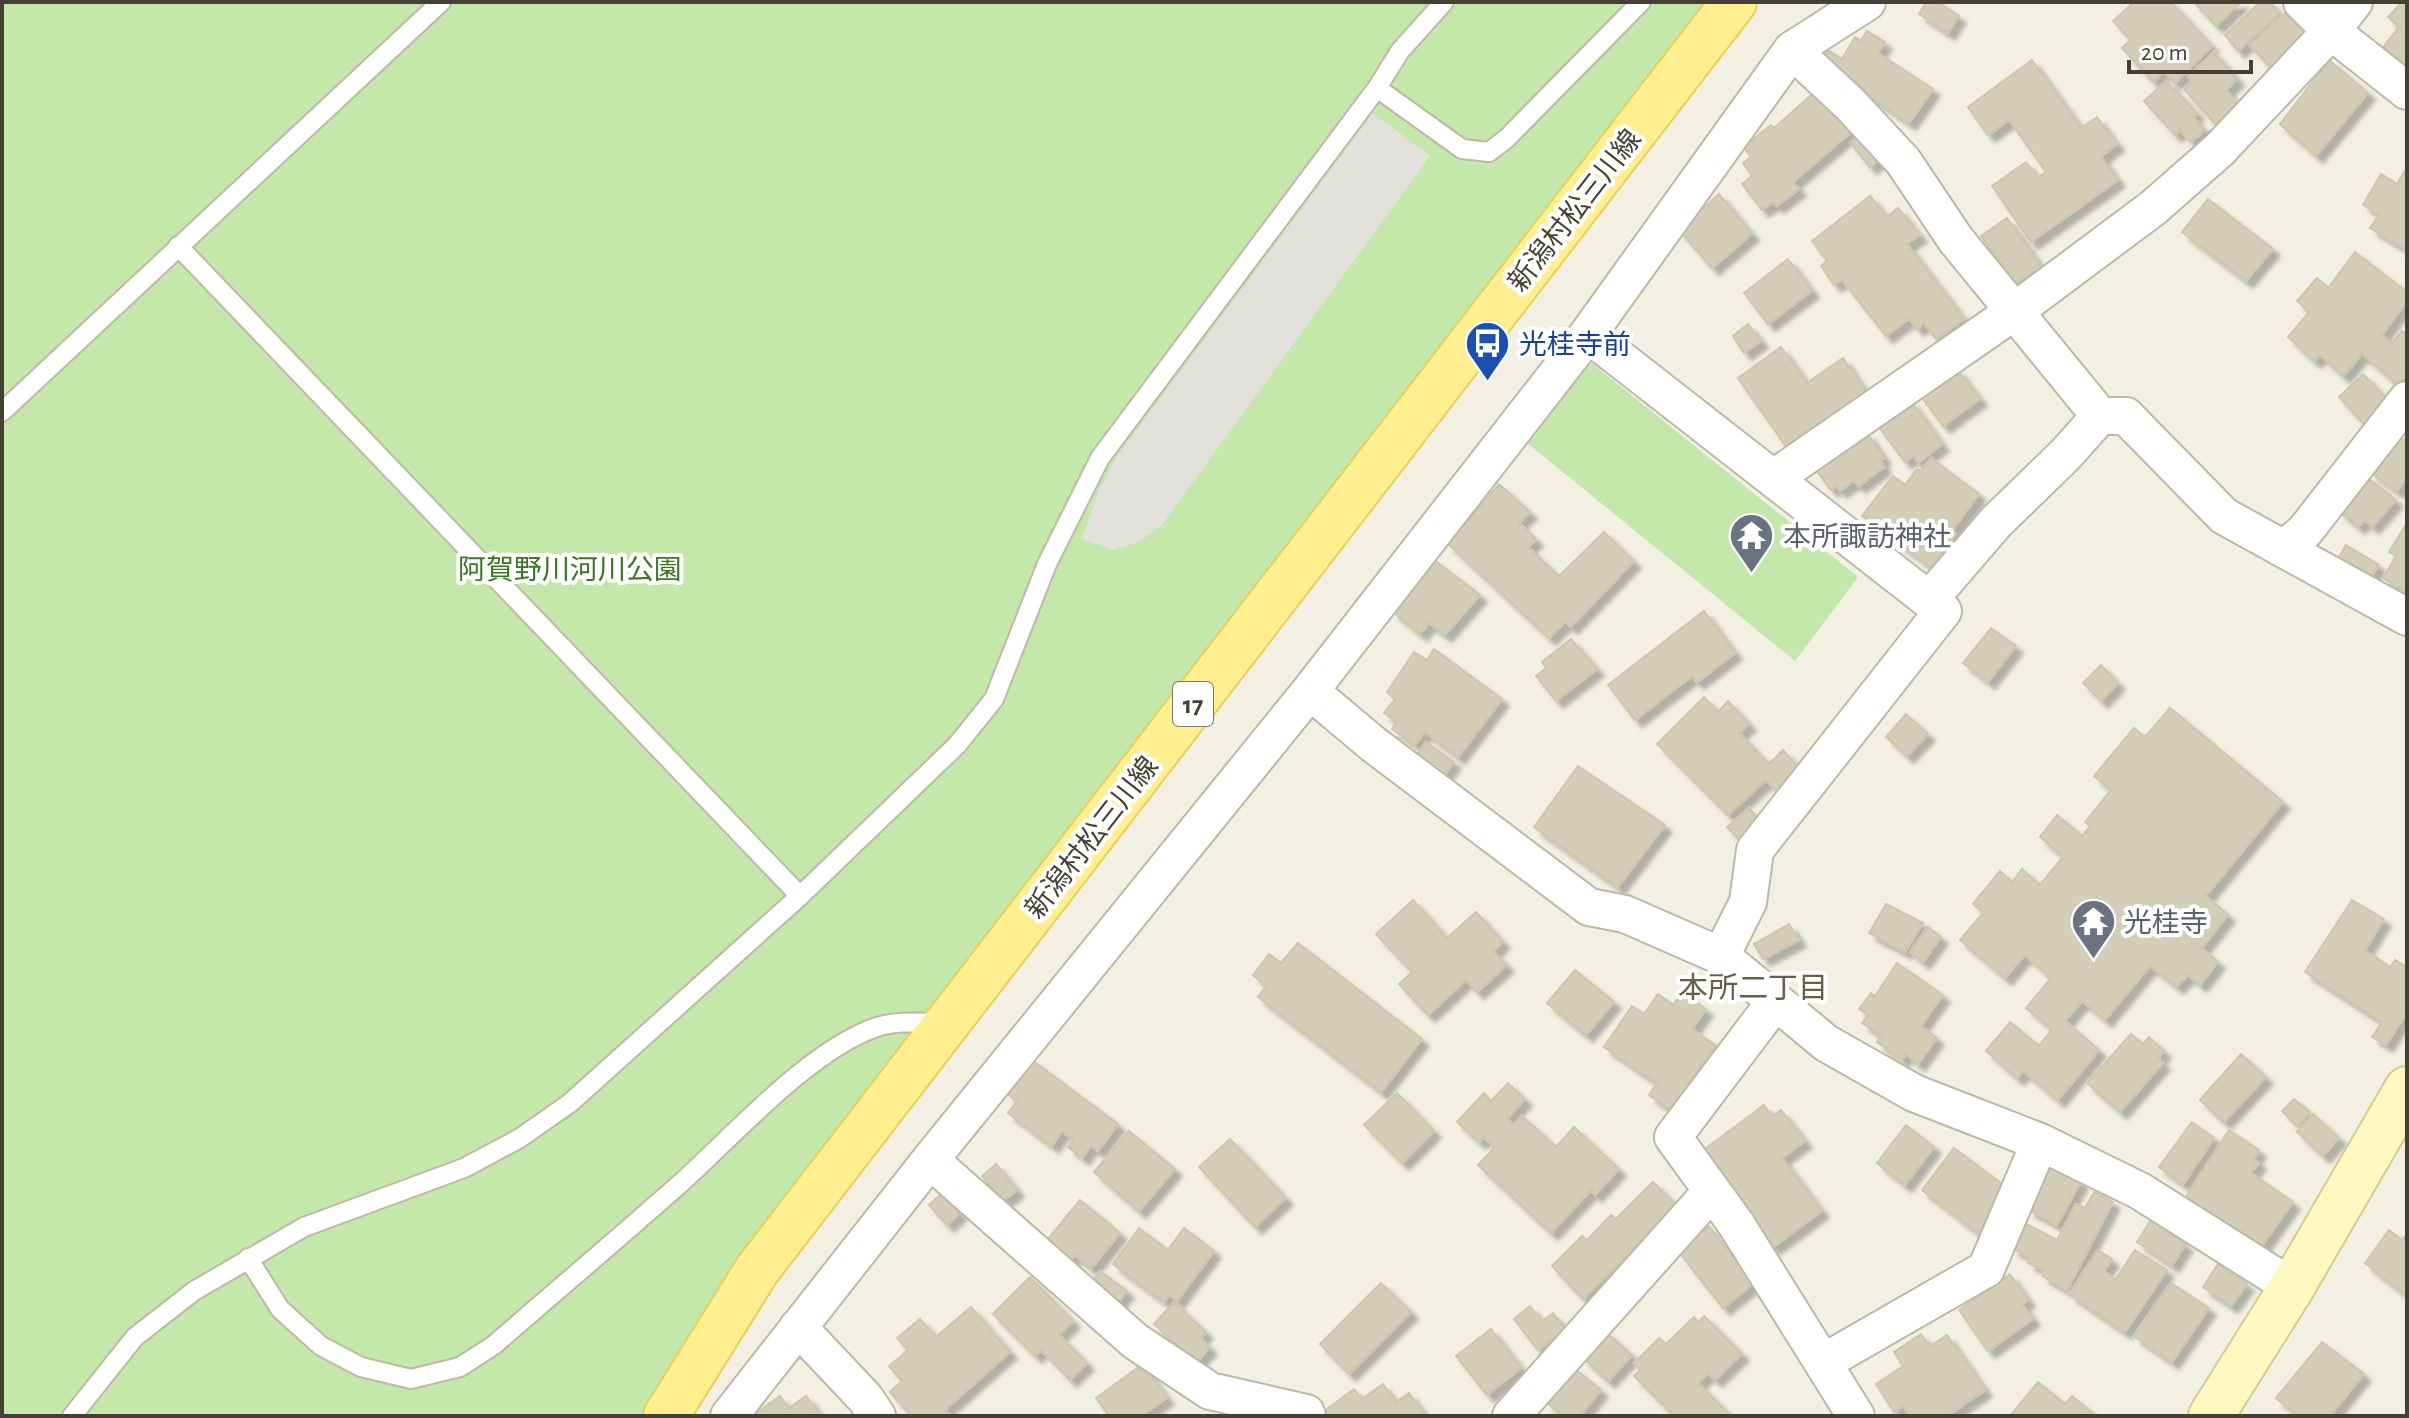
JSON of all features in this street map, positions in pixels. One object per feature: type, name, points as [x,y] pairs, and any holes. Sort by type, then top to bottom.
[{"type":"main road","name":"新潟村松三川線","points":[[666,1416],[757,1270],[1734,2]]},
{"type":"street","points":[[729,1416],[930,1160],[1310,691],[1588,334],[1792,50],[1867,2]]},
{"type":"street","points":[[2302,2],[2331,31],[2407,91]]},
{"type":"street","points":[[1774,478],[2015,311],[2153,208],[2219,150],[2331,31],[2354,2]]},
{"type":"street","points":[[1792,50],[1850,104],[1903,161],[1956,240],[2100,416]]},
{"type":"street","points":[[1588,334],[1943,611],[1755,850],[1748,902],[1721,956]]},
{"type":"street","points":[[2284,549],[2305,531],[2407,400]]},
{"type":"street","points":[[1929,600],[1996,522],[2100,416],[2126,416],[2224,516],[2407,617]]},
{"type":"street","points":[[1310,691],[1373,744],[1589,907],[1625,914],[1721,956],[1826,1043],[1914,1093],[2040,1142],[2140,1191],[2292,1287]]},
{"type":"street","points":[[1775,1002],[1673,1137],[1736,1224],[1856,1416]]},
{"type":"street","points":[[2211,1416],[2292,1287],[2407,1089]]},
{"type":"street","points":[[1824,1362],[1986,1269],[2040,1142]]},
{"type":"street","points":[[930,1160],[1135,1341],[1210,1391],[1306,1413],[1307,1416]]},
{"type":"street","points":[[1511,1416],[1712,1191]]},
{"type":"street","points":[[798,1327],[865,1398],[877,1416]]},
{"type":"lane","points":[[2,412],[441,2]]},
{"type":"lane","points":[[72,1416],[135,1337],[194,1291],[304,1227],[464,1168],[520,1138],[570,1103],[800,896],[957,745],[994,699],[1047,564],[1100,458],[1377,88],[1400,51],[1444,2]]},
{"type":"lane","points":[[1377,88],[1462,149],[1489,152],[1506,139],[1641,2]]},
{"type":"lane","points":[[178,246],[800,896]]},
{"type":"lane","points":[[248,1258],[280,1309],[321,1346],[361,1367],[411,1379],[460,1367],[494,1345],[682,1182],[784,1087],[835,1049],[877,1027],[902,1023],[947,1023]]},
{"type":"green space","name":"阿賀野川河川公園","points":[[2,2],[1714,2],[653,1416],[2,1416]]},
{"type":"green space","points":[[1584,357],[1858,577],[1795,661],[1521,438]]},
{"type":"shaded area","points":[[1373,113],[1430,156],[1162,525],[1139,542],[1112,550],[1082,539],[1099,490],[1117,457]]},
{"type":"building","points":[[1926,2],[1938,2],[1959,16],[1948,33],[1919,14]]},
{"type":"building","points":[[2134,2],[2171,2],[2212,46],[2175,83],[2163,72],[2153,82],[2122,48],[2131,40],[2113,21]]},
{"type":"building","points":[[2194,2],[2241,2],[2216,26]]},
{"type":"building","points":[[2260,2],[2270,2],[2280,13],[2238,51],[2225,35]]},
{"type":"building","points":[[2402,2],[2407,2],[2407,66],[2383,47],[2399,27],[2388,17]]},
{"type":"building","points":[[2286,12],[2309,36],[2272,69],[2250,45]]},
{"type":"building","points":[[1867,31],[1885,42],[1878,53],[1933,89],[1909,123],[1820,64],[1828,50],[1842,59],[1855,37],[1861,41]]},
{"type":"building","points":[[2214,52],[2237,79],[2226,90],[2240,105],[2217,126],[2184,89],[2192,81],[2188,76]]},
{"type":"building","points":[[2032,60],[2081,128],[2097,117],[2117,144],[2101,157],[2118,180],[2031,242],[1992,186],[2026,162],[2038,177],[2046,172],[2009,120],[1988,135],[1968,107]]},
{"type":"building","points":[[2329,60],[2368,93],[2316,156],[2280,124]]},
{"type":"building","points":[[2166,81],[2197,113],[2193,117],[2205,130],[2191,142],[2180,130],[2175,135],[2144,101]]},
{"type":"building","points":[[1818,89],[1854,130],[1793,182],[1799,189],[1777,206],[1773,202],[1762,210],[1742,184],[1752,176],[1743,163],[1751,157],[1743,147],[1771,125],[1774,128]]},
{"type":"building","points":[[1865,131],[1884,155],[1870,167],[1850,143]]},
{"type":"building","points":[[2407,167],[2407,250],[2370,228],[2379,215],[2363,205],[2381,174],[2397,184]]},
{"type":"building","points":[[1719,194],[1752,234],[1712,268],[1679,230]]},
{"type":"building","points":[[1870,196],[1887,217],[1898,208],[1920,235],[1907,244],[1964,319],[1936,339],[1924,323],[1917,329],[1909,319],[1886,336],[1842,280],[1834,285],[1821,266],[1827,261],[1812,241]]},
{"type":"building","points":[[2208,199],[2273,249],[2246,281],[2182,232]]},
{"type":"building","points":[[2007,218],[2041,267],[2015,284],[1981,236]]},
{"type":"building","points":[[2355,252],[2407,292],[2407,301],[2382,335],[2392,343],[2402,331],[2407,335],[2407,373],[2398,385],[2362,354],[2343,376],[2320,355],[2314,361],[2288,337],[2309,312],[2297,301],[2317,278],[2328,288]]},
{"type":"building","points":[[1788,259],[1812,291],[1768,324],[1744,293]]},
{"type":"building","points":[[1748,324],[1761,341],[1744,353],[1733,336]]},
{"type":"building","points":[[1781,347],[1807,383],[1843,358],[1867,394],[1787,448],[1738,378]]},
{"type":"building","points":[[1957,369],[1980,399],[1943,426],[1920,395]]},
{"type":"building","points":[[2363,374],[2390,402],[2365,425],[2339,397]]},
{"type":"building","points":[[1911,401],[1942,444],[1918,463],[1913,456],[1905,462],[1878,426]]},
{"type":"building","points":[[1867,433],[1884,458],[1880,460],[1884,467],[1859,486],[1854,481],[1840,491],[1836,486],[1831,490],[1816,470]]},
{"type":"building","points":[[2397,435],[2407,442],[2407,477],[2397,491],[2370,472]]},
{"type":"building","points":[[1931,458],[1979,494],[1952,531],[1956,534],[1931,567],[1862,516],[1893,476],[1905,485],[1917,469],[1921,471]]},
{"type":"building","points":[[2368,478],[2396,500],[2372,527],[2365,520],[2358,527],[2339,511]]},
{"type":"building","points":[[1499,484],[1530,512],[1519,523],[1536,539],[1528,547],[1559,576],[1604,532],[1634,561],[1571,627],[1565,622],[1549,638],[1448,544]]},
{"type":"building","points":[[2407,523],[2407,592],[2383,578],[2396,556],[2389,552]]},
{"type":"building","points":[[2346,545],[2379,565],[2370,578],[2338,559]]},
{"type":"building","points":[[1433,559],[1480,595],[1445,635],[1429,623],[1420,634],[1392,611]]},
{"type":"building","points":[[1704,611],[1735,653],[1697,682],[1692,676],[1635,720],[1608,685]]},
{"type":"building","points":[[1991,628],[2016,646],[1988,682],[1963,663]]},
{"type":"building","points":[[1571,639],[1597,669],[1556,701],[1536,676],[1546,668],[1542,662]]},
{"type":"building","points":[[1434,649],[1502,699],[1458,757],[1425,732],[1415,745],[1392,729],[1397,722],[1384,713],[1395,699],[1387,692],[1414,652],[1427,660]]},
{"type":"building","points":[[2101,665],[2118,683],[2101,701],[2083,683]]},
{"type":"building","points":[[1704,697],[1718,712],[1728,701],[1749,724],[1739,733],[1769,764],[1783,750],[1801,770],[1777,792],[1766,780],[1728,815],[1657,744]]},
{"type":"building","points":[[2170,708],[2283,802],[2206,896],[2228,915],[2202,948],[2218,962],[2200,985],[2188,975],[2177,987],[2150,966],[2105,1020],[2082,1001],[2065,1021],[2099,1050],[2058,1100],[2023,1071],[2017,1078],[1986,1051],[2010,1022],[2039,1046],[2052,1029],[2026,1008],[2051,978],[2025,955],[2005,978],[1960,940],[1983,913],[1973,904],[2000,871],[2012,882],[2022,869],[2040,885],[2063,857],[2040,837],[2057,815],[2082,836],[2090,826],[2085,822],[2111,790],[2094,776],[2134,728],[2145,737]]},
{"type":"building","points":[[1906,714],[1928,734],[1907,756],[1886,737]]},
{"type":"building","points":[[1426,742],[1454,762],[1441,779],[1414,759]]},
{"type":"building","points":[[1578,766],[1665,825],[1618,887],[1534,827]]},
{"type":"building","points":[[1749,808],[1762,823],[1740,841],[1727,827]]},
{"type":"building","points":[[1413,900],[1447,938],[1476,912],[1503,942],[1493,951],[1507,965],[1477,992],[1466,980],[1428,1015],[1399,984],[1412,972],[1376,934]]},
{"type":"building","points":[[2352,900],[2384,919],[2365,950],[2390,967],[2395,960],[2407,967],[2407,1012],[2386,1045],[2372,1037],[2382,1022],[2305,972]]},
{"type":"building","points":[[1886,904],[1923,923],[1905,952],[1869,933]]},
{"type":"building","points":[[1789,924],[1799,940],[1763,959],[1754,944]]},
{"type":"building","points":[[1928,927],[1941,937],[1923,962],[1910,952]]},
{"type":"building","points":[[1298,943],[1422,1039],[1381,1092],[1258,997],[1266,986],[1253,975],[1269,954],[1281,963]]},
{"type":"building","points":[[1897,963],[1943,995],[1921,1026],[1937,1038],[1918,1064],[1906,1054],[1902,1060],[1877,1042],[1881,1036],[1862,1023],[1868,1015],[1859,1009],[1871,993],[1875,996]]},
{"type":"building","points":[[1575,970],[1614,1002],[1586,1035],[1547,1003]]},
{"type":"building","points":[[1682,993],[1706,1009],[1692,1029],[1715,1045],[1671,1110],[1649,1095],[1657,1083],[1604,1047],[1632,1006],[1644,1014],[1658,994],[1673,1005]]},
{"type":"building","points":[[2131,1034],[2143,1044],[2149,1037],[2164,1051],[2158,1058],[2163,1063],[2120,1112],[2087,1083]]},
{"type":"building","points":[[2241,1054],[2266,1077],[2224,1122],[2200,1100]]},
{"type":"building","points":[[1032,1060],[1118,1124],[1098,1151],[1091,1146],[1082,1158],[1068,1147],[1073,1140],[1062,1131],[1052,1146],[1008,1113],[1017,1101],[1007,1094]]},
{"type":"building","points":[[1508,1083],[1525,1099],[1507,1119],[1513,1125],[1522,1116],[1556,1147],[1574,1127],[1619,1169],[1595,1195],[1591,1190],[1551,1233],[1478,1165],[1494,1148],[1484,1137],[1479,1142],[1457,1122],[1484,1093],[1491,1101]]},
{"type":"building","points":[[1397,1093],[1434,1131],[1402,1163],[1364,1125]]},
{"type":"building","points":[[2294,1099],[2310,1112],[2297,1126],[2282,1111]]},
{"type":"building","points":[[1764,1105],[1772,1117],[1781,1110],[1805,1141],[1782,1158],[1822,1211],[1772,1248],[1701,1152]]},
{"type":"building","points":[[2313,1114],[2339,1138],[2323,1156],[2297,1132]]},
{"type":"building","points":[[2192,1122],[2214,1138],[2183,1184],[2159,1167]]},
{"type":"building","points":[[1906,1125],[1934,1147],[1905,1185],[1877,1163]]},
{"type":"building","points":[[2229,1130],[2259,1150],[2254,1159],[2259,1163],[2251,1173],[2293,1202],[2260,1249],[2184,1200]]},
{"type":"building","points":[[1129,1131],[1175,1169],[1139,1211],[1094,1172]]},
{"type":"building","points":[[1230,1139],[1286,1198],[1255,1227],[1199,1167]]},
{"type":"building","points":[[1954,1148],[2010,1190],[1978,1233],[1922,1190]]},
{"type":"building","points":[[996,1164],[1017,1190],[1003,1201],[982,1176]]},
{"type":"building","points":[[2052,1164],[2081,1181],[2057,1225],[2028,1209]]},
{"type":"building","points":[[1653,1182],[1677,1205],[1583,1299],[1552,1266],[1582,1236],[1587,1240],[1611,1215],[1616,1219]]},
{"type":"building","points":[[2094,1192],[2113,1202],[2067,1290],[2042,1276],[2045,1271],[2028,1263],[2030,1258],[2012,1248],[2025,1223],[2057,1240],[2076,1204],[2085,1208]]},
{"type":"building","points":[[941,1194],[960,1213],[947,1225],[929,1205]]},
{"type":"building","points":[[1080,1200],[1120,1233],[1091,1269],[1075,1255],[1066,1264],[1043,1245]]},
{"type":"building","points":[[2151,1220],[2186,1244],[2172,1265],[2137,1242]]},
{"type":"building","points":[[1709,1226],[1754,1283],[1723,1308],[1678,1251]]},
{"type":"building","points":[[1139,1228],[1168,1250],[1184,1228],[1214,1251],[1177,1301],[1169,1295],[1164,1302],[1113,1264]]},
{"type":"building","points":[[2389,1230],[2402,1240],[2407,1234],[2407,1296],[2365,1263]]},
{"type":"building","points":[[2098,1250],[2112,1259],[2104,1271],[2116,1279],[2135,1250],[2167,1270],[2125,1332],[2069,1294]]},
{"type":"building","points":[[2218,1264],[2247,1284],[2231,1306],[2203,1287]]},
{"type":"building","points":[[1100,1271],[1127,1291],[1117,1304],[1090,1284]]},
{"type":"building","points":[[2010,1274],[2028,1300],[2022,1304],[2033,1319],[1988,1351],[1959,1310]]},
{"type":"building","points":[[1030,1277],[1073,1321],[1059,1335],[1087,1363],[1070,1380],[1041,1350],[1035,1356],[993,1314]]},
{"type":"building","points":[[1381,1283],[1411,1312],[1349,1374],[1320,1344]]},
{"type":"building","points":[[2171,1283],[2209,1308],[2172,1362],[2134,1336]]},
{"type":"building","points":[[1174,1302],[1206,1332],[1200,1338],[1210,1347],[1196,1363],[1154,1324]]},
{"type":"building","points":[[1530,1306],[1542,1321],[1553,1313],[1566,1329],[1538,1350],[1514,1319]]},
{"type":"building","points":[[971,1307],[1010,1352],[945,1410],[951,1416],[911,1416],[890,1392],[902,1381],[889,1366],[908,1350],[897,1338],[920,1319],[936,1337]]},
{"type":"building","points":[[1704,1316],[1742,1354],[1715,1380],[1708,1373],[1698,1383],[1731,1416],[1674,1416],[1634,1376],[1640,1370],[1634,1363],[1659,1338],[1666,1344],[1694,1317],[1699,1322]]},
{"type":"building","points":[[1491,1329],[1521,1368],[1487,1395],[1456,1356]]},
{"type":"building","points":[[1605,1331],[1632,1355],[1608,1381],[1582,1357]]},
{"type":"building","points":[[1921,1334],[1930,1346],[1947,1335],[1985,1390],[1947,1416],[1910,1416],[1903,1406],[1894,1412],[1876,1384],[1903,1366],[1894,1352]]},
{"type":"building","points":[[2322,1342],[2364,1374],[2330,1416],[2294,1416],[2296,1414],[2276,1398]]},
{"type":"building","points":[[1143,1364],[1167,1398],[1141,1416],[1109,1416],[1096,1398]]},
{"type":"building","points":[[1574,1368],[1601,1390],[1580,1416],[1563,1416],[1546,1402]]},
{"type":"building","points":[[2038,1382],[2065,1404],[2072,1396],[2096,1416],[2010,1416]]},
{"type":"building","points":[[1383,1384],[1396,1402],[1409,1393],[1423,1413],[1419,1416],[1328,1416],[1324,1411],[1354,1389],[1362,1399]]},
{"type":"building","points":[[780,1396],[789,1408],[806,1396],[821,1416],[752,1416]]},
{"type":"place","name":"光桂寺前","points":[[1488,383]]},
{"type":"place","name":"本所諏訪神社","points":[[1752,575]]},
{"type":"place","name":"光桂寺","points":[[2093,961]]},
{"type":"district","name":"本所二丁目","points":[[1753,988]]}]
